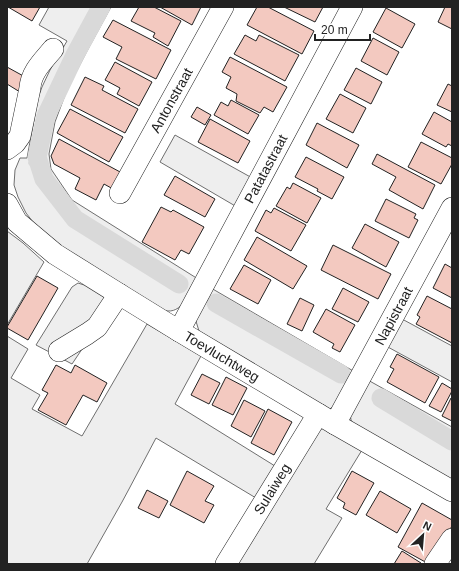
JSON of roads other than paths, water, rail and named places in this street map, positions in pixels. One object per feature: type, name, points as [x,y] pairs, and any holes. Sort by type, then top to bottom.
[{"type":"street","name":"Antonstraat","points":[[120,193],[223,7]]},
{"type":"street","name":"Patatastraat","points":[[179,331],[352,7]]},
{"type":"street","points":[[7,149],[15,143],[20,136],[31,80],[34,73],[53,48]]},
{"type":"street","name":"Toevluchtweg","points":[[7,204],[17,222],[55,254],[179,331],[318,414],[452,491]]},
{"type":"street","name":"Napistraat","points":[[335,424],[452,208]]},
{"type":"street","points":[[59,350],[97,327],[119,294]]},
{"type":"street","name":"Sulaiweg","points":[[226,564],[318,414]]},
{"type":"street","points":[[435,564],[452,539]]},
{"type":"waterway","points":[[101,7],[75,55],[46,116],[37,157],[44,179],[75,219],[179,284]]},
{"type":"waterway","points":[[31,163],[37,157]]},
{"type":"waterway","points":[[216,303],[341,374]]},
{"type":"waterway","points":[[381,398],[452,441]]}]
